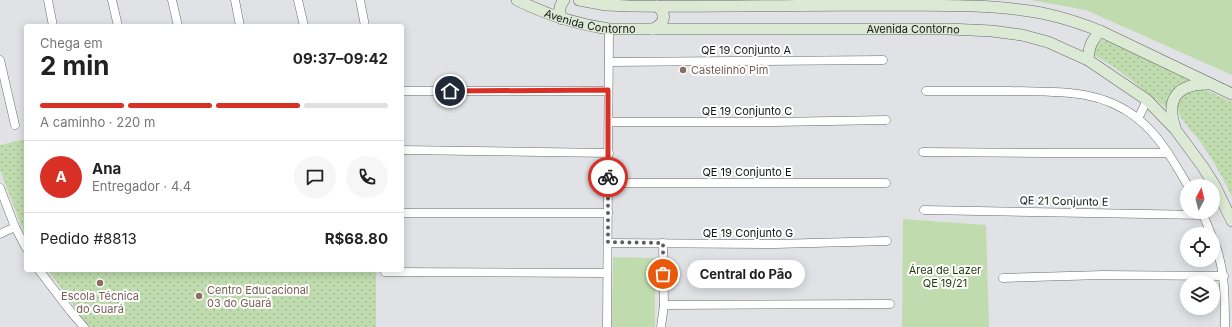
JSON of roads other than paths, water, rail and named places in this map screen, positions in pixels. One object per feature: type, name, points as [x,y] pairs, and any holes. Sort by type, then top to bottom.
[{"type":"main road","name":"Avenida Contorno","points":[[517,0],[562,19],[583,25],[609,29],[949,29],[992,31],[1022,35],[1048,42],[1088,60],[1147,100],[1175,129],[1203,167],[1215,186],[1232,221]]},
{"type":"main road","points":[[562,19],[560,15],[560,7],[564,0]]},
{"type":"main road","name":"Avenida Contorno","points":[[579,0],[606,5],[840,5],[988,7],[1022,10],[1052,15],[1080,23],[1100,31],[1232,94]]},
{"type":"main road","points":[[653,29],[662,24],[664,19],[664,14],[657,6]]},
{"type":"main road","points":[[1088,60],[1089,48],[1092,41],[1100,31]]},
{"type":"main road","points":[[1175,129],[1171,114],[1173,102],[1176,96],[1180,91],[1192,85],[1209,84]]},
{"type":"street","points":[[48,0],[53,24]]},
{"type":"street","points":[[112,0],[118,24]]},
{"type":"street","points":[[172,0],[178,24]]},
{"type":"street","points":[[235,0],[240,24]]},
{"type":"street","points":[[298,0],[304,24]]},
{"type":"street","points":[[360,0],[365,24]]},
{"type":"street","points":[[607,327],[609,29]]},
{"type":"street","points":[[0,60],[15,124]]},
{"type":"street","name":"QE 19 Conjunto A","points":[[609,62],[884,60]]},
{"type":"street","points":[[404,92],[608,90]]},
{"type":"street","points":[[926,90],[1065,92],[1090,95],[1111,102],[1138,119],[1157,138],[1168,152],[1184,179]]},
{"type":"street","points":[[1138,119],[1147,100]]},
{"type":"street","name":"QE 19 Conjunto C","points":[[609,122],[886,120]]},
{"type":"street","points":[[404,150],[609,153]]},
{"type":"street","points":[[923,152],[1168,152]]},
{"type":"street","name":"QE 19 Conjunto E","points":[[608,183],[886,184]]},
{"type":"street","points":[[0,188],[14,227],[24,244]]},
{"type":"street","name":"QE 21 Conjunto E","points":[[924,210],[1180,213]]},
{"type":"street","points":[[404,213],[608,213]]},
{"type":"street","points":[[0,234],[14,227]]},
{"type":"street","name":"QE 19 Conjunto G","points":[[608,242],[775,244],[887,241]]},
{"type":"street","points":[[661,327],[664,305],[663,243]]},
{"type":"street","points":[[1220,258],[1224,276],[1226,327]]},
{"type":"street","points":[[42,272],[84,327]]},
{"type":"street","points":[[385,272],[607,273]]},
{"type":"street","points":[[1003,278],[1103,275],[1224,276]]},
{"type":"street","points":[[664,305],[890,304]]},
{"type":"place","name":"Castelinho Pim","points":[[683,70]]},
{"type":"place","name":"Central do Pão","points":[[663,274]]},
{"type":"place","name":"Escola Técnica do Guará","points":[[100,283]]},
{"type":"place","name":"Centro Educacional 03 do Guará","points":[[199,296]]},
{"type":"park label","name":"Área de Lazer QE 19/21","points":[[945,276]]}]
